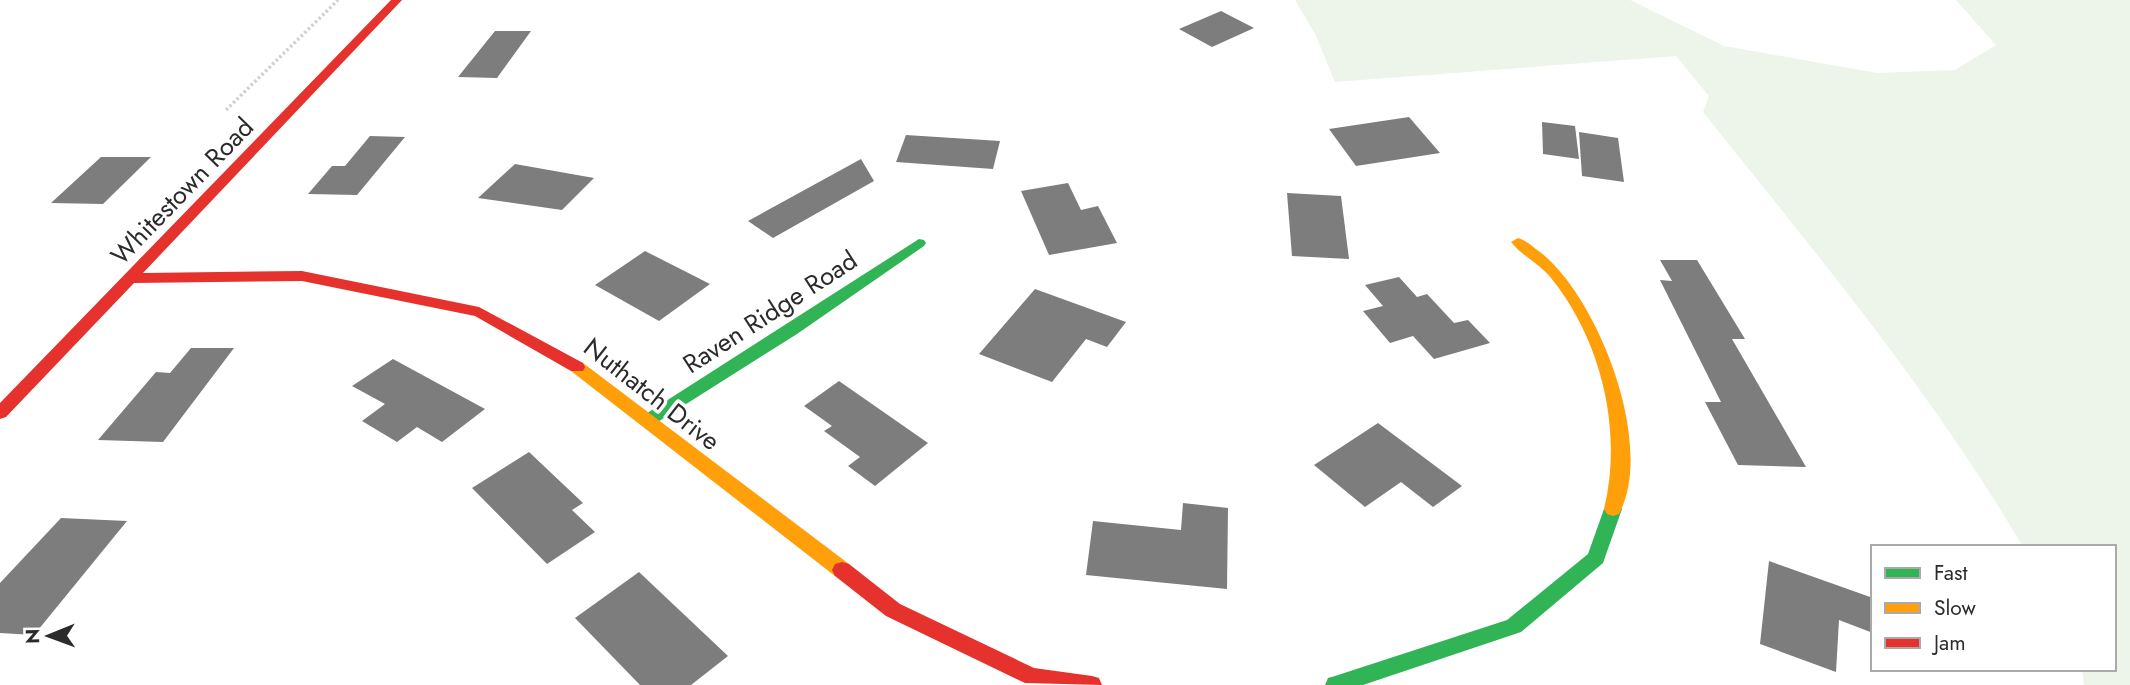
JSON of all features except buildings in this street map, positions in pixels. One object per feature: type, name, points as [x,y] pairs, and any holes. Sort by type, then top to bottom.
[{"type":"street","name":"Whitestown Road","points":[[0,414],[134,278],[397,0]]},
{"type":"street","points":[[1335,685],[1514,626],[1595,558],[1622,487],[1618,423],[1613,393],[1588,322],[1556,275],[1518,242]]},
{"type":"street","name":"Raven Ridge Road","points":[[647,421],[791,330],[919,243]]},
{"type":"street","name":"Nuthatch Drive","points":[[134,278],[302,276],[479,312],[566,358],[893,610],[1032,677],[1092,685]]},
{"type":"path","points":[[226,110],[338,0]]},
{"type":"shaded area","points":[[1295,0],[1630,0],[1724,46],[1877,73],[1955,70],[1996,45],[1956,0],[2130,0],[2130,685],[2084,685],[2082,671],[2116,671],[2116,545],[2022,545],[1988,490],[1911,378],[1703,112],[1709,96],[1676,56],[1335,82],[1316,36]]},
{"type":"traffic: fast","points":[[647,421],[791,330],[919,243]]},
{"type":"traffic: fast","points":[[1335,685],[1514,626],[1596,558],[1613,509]]},
{"type":"traffic: slow","points":[[1518,242],[1558,277],[1589,327],[1601,357],[1618,420],[1621,451],[1620,481],[1613,509]]},
{"type":"traffic: slow","points":[[577,367],[842,570]]},
{"type":"traffic: jam","points":[[0,413],[397,0]]},
{"type":"traffic: jam","points":[[134,278],[302,276],[479,312],[577,367]]},
{"type":"traffic: jam","points":[[842,570],[893,610],[1032,677],[1092,685]]}]
